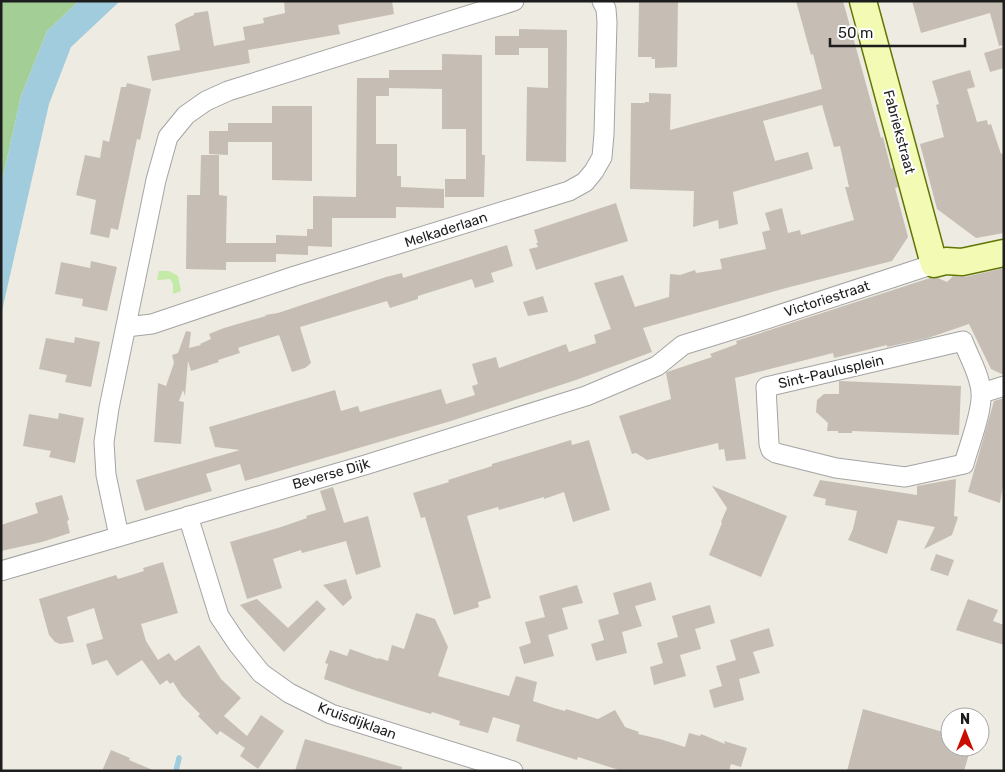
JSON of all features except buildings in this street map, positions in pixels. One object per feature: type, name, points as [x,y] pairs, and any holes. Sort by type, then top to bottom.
[{"type":"main road","name":"Fabriekstraat","points":[[863,1],[934,264]]},
{"type":"main road","name":"Victoriestraat","points":[[934,264],[962,262],[1004,253]]},
{"type":"street","points":[[119,536],[106,480],[104,442],[109,408],[162,156],[168,138],[186,115],[206,101],[228,91],[514,1]]},
{"type":"street","name":"Melkaderlaan","points":[[126,327],[152,324],[295,276],[569,191],[585,182],[602,157],[603,150],[607,22],[606,9],[602,1]]},
{"type":"street","name":"Victoriestraat","points":[[658,366],[683,345],[760,322],[934,264]]},
{"type":"street","name":"Sint-Paulusplein","points":[[963,341],[982,393],[980,407],[964,464],[905,478],[836,468],[776,453],[771,450],[769,444],[766,387],[963,341]]},
{"type":"street","name":"Beverse Dijk","points":[[1,571],[365,465],[586,396],[658,366]]},
{"type":"street","points":[[982,393],[1004,386]]},
{"type":"street","name":"Kruisdijklaan","points":[[188,516],[219,616],[237,643],[261,672],[289,693],[331,714],[513,771]]},
{"type":"green space","points":[[1,1],[79,1],[47,31],[21,96],[1,186]]},
{"type":"green space","points":[[159,271],[169,271],[178,276],[181,291],[173,294],[173,284],[170,279],[157,280]]},
{"type":"water","points":[[79,1],[120,1],[71,47],[49,104],[1,315],[1,186],[21,96],[47,31]]},
{"type":"waterway","points":[[176,771],[179,758]]}]
